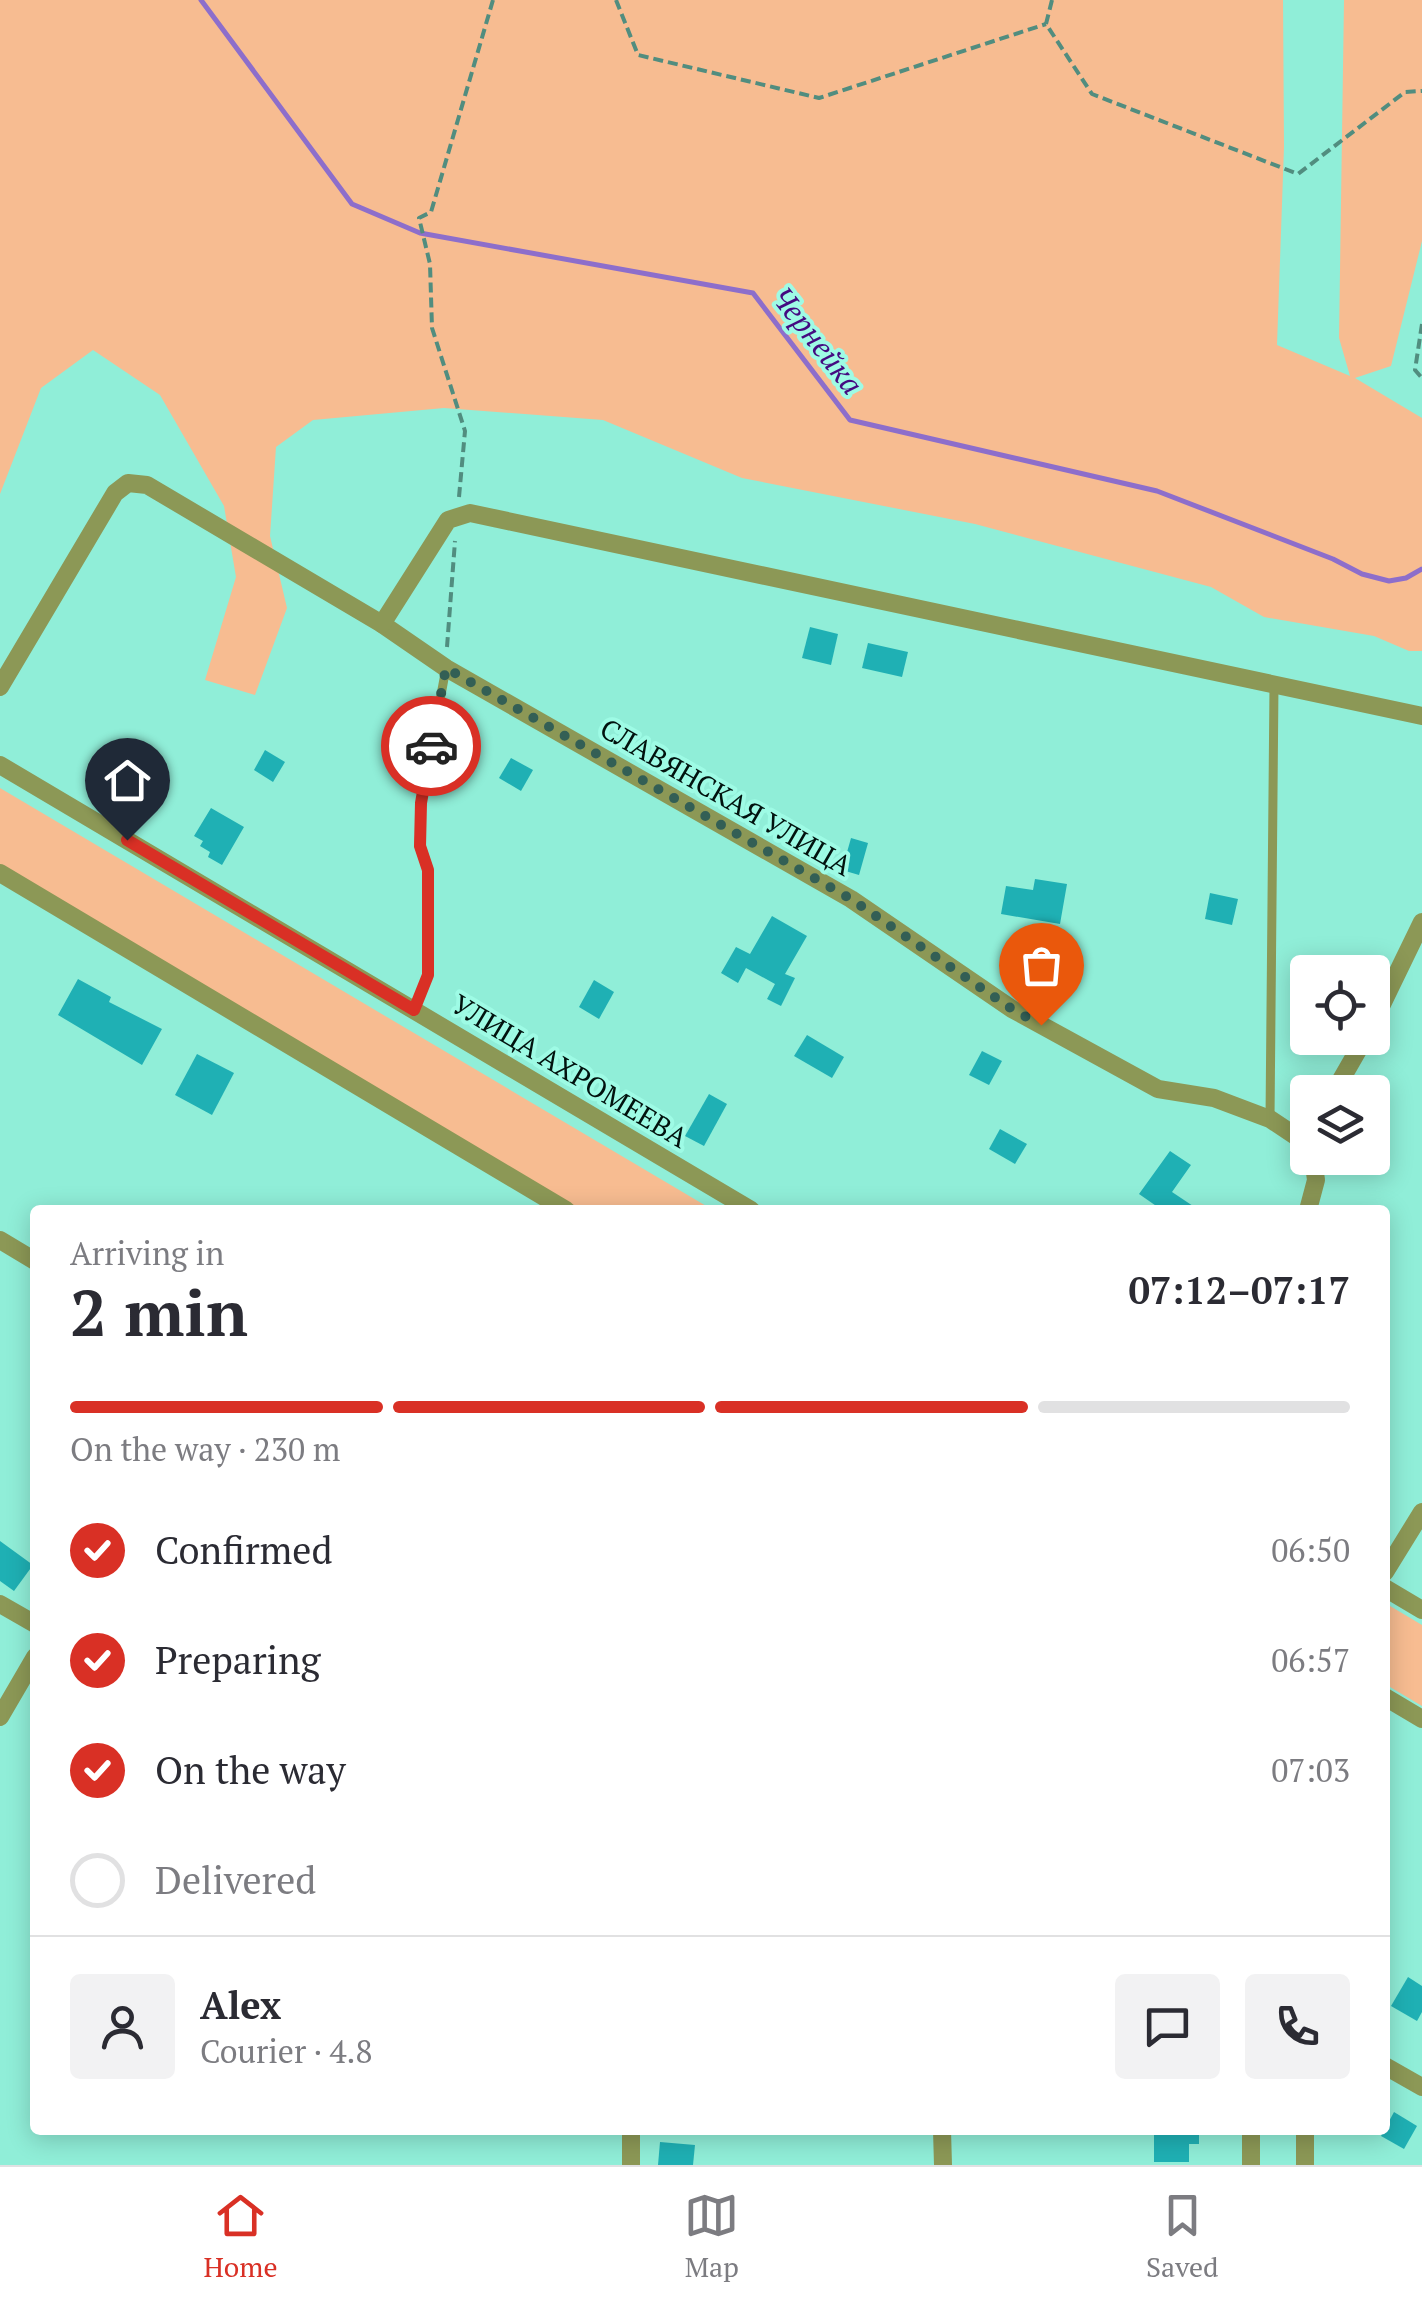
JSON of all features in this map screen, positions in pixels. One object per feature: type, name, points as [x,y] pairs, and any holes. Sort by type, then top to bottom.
[{"type":"street","name":"СЛАВЯНСКАЯ УЛИЦА","points":[[0,687],[115,493],[128,483],[147,484],[382,624],[446,668],[851,899],[1012,1009],[1158,1088],[1214,1098],[1270,1119],[1290,1132]]},
{"type":"street","points":[[382,624],[448,520],[470,513],[1422,716]]},
{"type":"street","name":"УЛИЦА АХРОМЕЕВА","points":[[0,765],[743,1205]]},
{"type":"street","points":[[0,873],[558,1205]]},
{"type":"street","points":[[1390,988],[1422,922]]},
{"type":"street","points":[[1309,1205],[1315,1175]]},
{"type":"street","points":[[0,1240],[30,1258]]},
{"type":"street","points":[[1390,1564],[1422,1512]]},
{"type":"street","points":[[1390,1591],[1422,1610]]},
{"type":"street","points":[[0,1604],[30,1621]]},
{"type":"street","points":[[0,1717],[30,1666]]},
{"type":"street","points":[[1390,1700],[1422,1720]]},
{"type":"street","points":[[1390,2069],[1422,2087]]},
{"type":"street","points":[[631,2135],[631,2165]]},
{"type":"street","points":[[942,2135],[942,2165]]},
{"type":"street","points":[[1251,2165],[1252,2135]]},
{"type":"street","points":[[1304,2165],[1305,2135]]},
{"type":"lane","points":[[414,1010],[428,975],[428,870],[420,846],[421,803],[446,668]]},
{"type":"lane","points":[[1270,1119],[1274,684]]},
{"type":"path","points":[[446,668],[465,431],[432,328],[430,264],[418,218],[430,212],[493,0]]},
{"type":"path","points":[[616,0],[638,55],[818,98],[1046,24]]},
{"type":"path","points":[[1052,0],[1046,24],[1092,94],[1298,174],[1405,92],[1422,91]]},
{"type":"path","points":[[1422,324],[1414,370],[1422,378]]},
{"type":"shaded area","points":[[0,0],[1283,0],[1284,147],[1277,345],[1350,376],[1339,338],[1344,0],[1422,0],[1422,241],[1391,366],[1355,378],[1422,418],[1422,651],[1409,651],[1374,636],[1264,617],[1211,587],[975,524],[742,478],[603,420],[444,408],[313,420],[276,447],[270,536],[287,608],[255,695],[205,680],[236,577],[224,506],[160,395],[93,350],[41,388],[0,494]]},
{"type":"shaded area","points":[[0,788],[705,1205],[556,1205],[0,870]]},
{"type":"shaded area","points":[[1390,1606],[1422,1625],[1422,1706],[1390,1687]]},
{"type":"building","points":[[810,627],[838,634],[831,665],[802,658]]},
{"type":"building","points":[[868,643],[908,652],[902,677],[862,668]]},
{"type":"building","points":[[265,750],[285,762],[273,782],[254,770]]},
{"type":"building","points":[[511,758],[533,770],[521,791],[499,778]]},
{"type":"building","points":[[211,808],[244,827],[222,865],[208,857],[210,852],[200,846],[203,841],[194,836]]},
{"type":"building","points":[[851,838],[868,843],[859,875],[842,870]]},
{"type":"building","points":[[1035,879],[1067,884],[1060,924],[1001,914],[1006,886],[1033,890]]},
{"type":"building","points":[[1210,893],[1238,899],[1232,925],[1205,919]]},
{"type":"building","points":[[772,916],[807,936],[785,974],[795,978],[781,1006],[767,999],[775,984],[746,968],[738,983],[721,973],[736,947],[750,954]]},
{"type":"building","points":[[78,979],[111,997],[109,1002],[162,1029],[142,1065],[58,1015]]},
{"type":"building","points":[[594,980],[614,992],[599,1019],[579,1007]]},
{"type":"building","points":[[807,1035],[844,1057],[832,1078],[794,1056]]},
{"type":"building","points":[[982,1051],[1002,1061],[989,1085],[969,1075]]},
{"type":"building","points":[[197,1054],[234,1073],[212,1115],[175,1095]]},
{"type":"building","points":[[709,1094],[727,1104],[704,1146],[685,1136]]},
{"type":"building","points":[[1000,1129],[1027,1144],[1015,1164],[989,1149]]},
{"type":"building","points":[[1170,1151],[1191,1165],[1172,1192],[1192,1205],[1155,1205],[1139,1194]]},
{"type":"building","points":[[0,1541],[30,1563],[30,1569],[14,1591],[0,1581]]},
{"type":"building","points":[[1408,1977],[1422,1986],[1422,2012],[1417,2021],[1391,2006]]},
{"type":"building","points":[[1394,2112],[1417,2126],[1404,2149],[1381,2136],[1390,2135]]},
{"type":"building","points":[[1154,2135],[1199,2135],[1199,2144],[1189,2144],[1189,2162],[1154,2162]]},
{"type":"building","points":[[660,2142],[695,2145],[693,2165],[658,2165]]},
{"type":"waterway","name":"Чернейка","points":[[201,0],[352,204],[420,233],[753,293],[850,420],[1157,491],[1333,559],[1362,574],[1389,581],[1422,569]]},
{"type":"way so far","points":[[431,746],[446,668],[851,899],[1041,1025]]},
{"type":"route","points":[[127,840],[414,1010],[428,975],[428,870],[420,846],[421,803],[431,746]]}]
